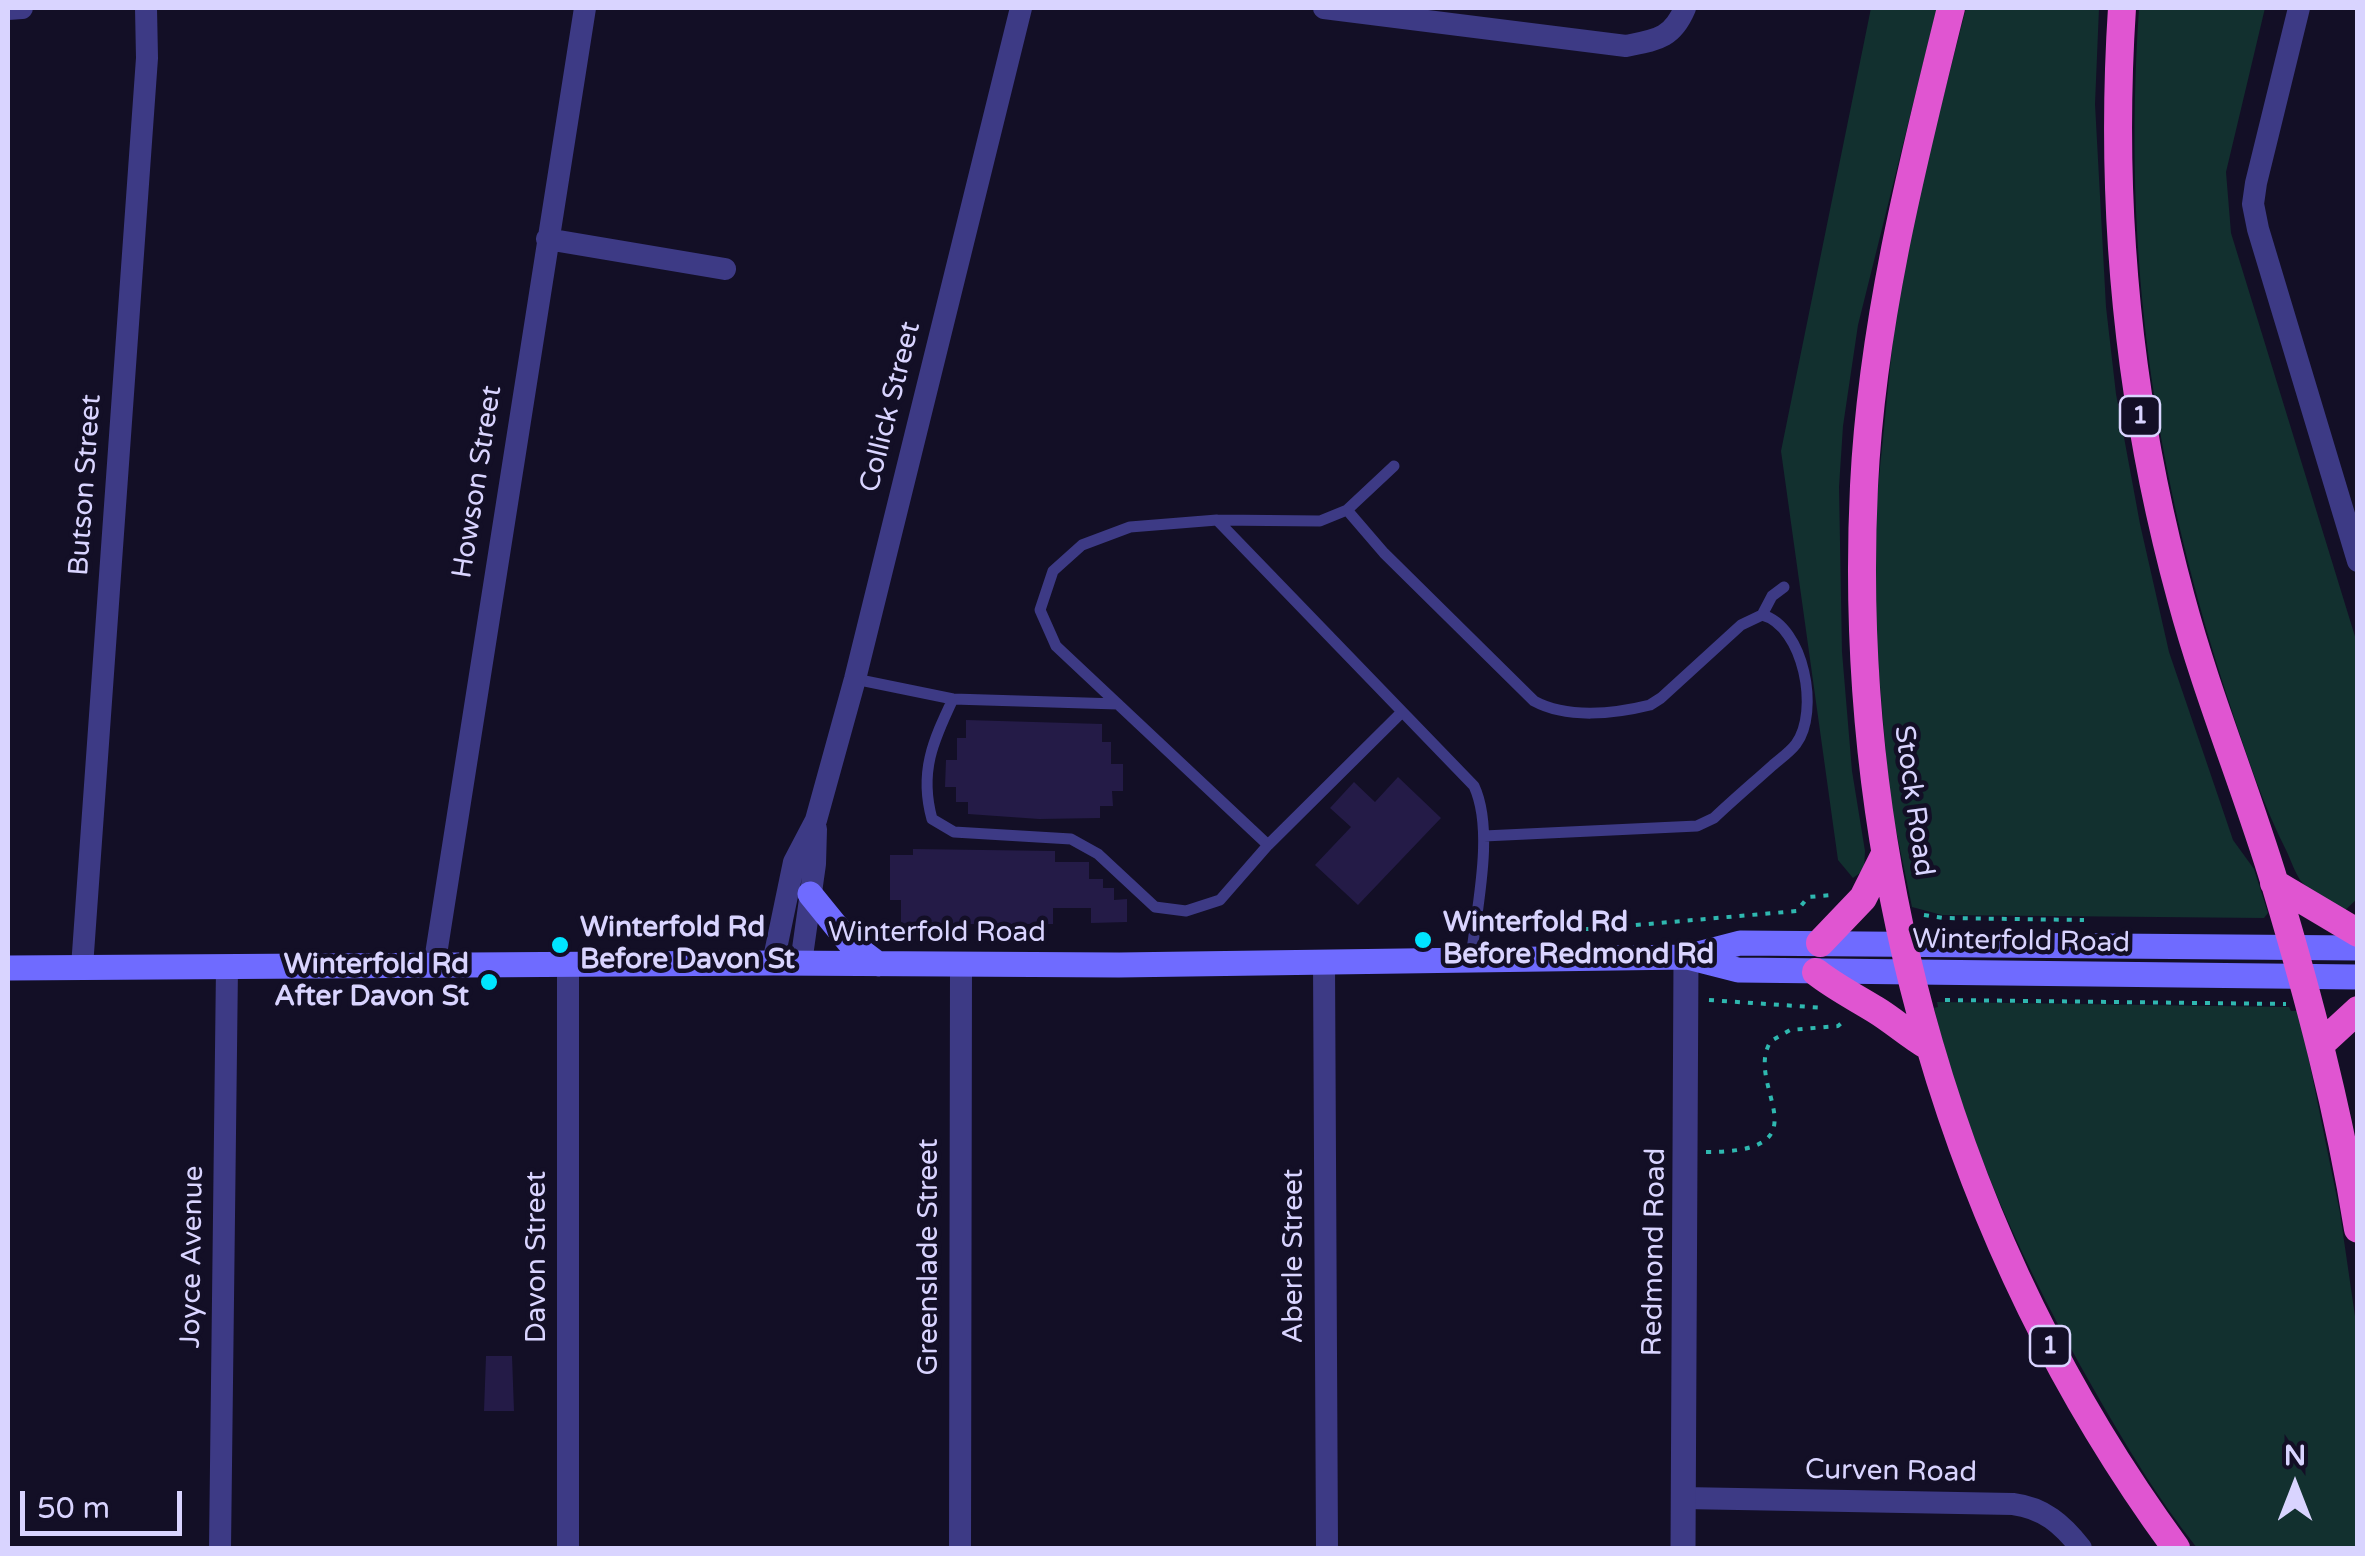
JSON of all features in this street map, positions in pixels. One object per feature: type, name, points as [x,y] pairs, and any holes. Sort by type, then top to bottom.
[{"type":"highway","name":"Stock Road","points":[[1951,8],[1894,250],[1879,340],[1864,484],[1862,628],[1871,757],[1885,854],[1928,1046],[1960,1144],[2026,1298],[2091,1420],[2176,1548]]},
{"type":"highway","name":"1","points":[[2122,8],[2117,116],[2119,225],[2132,360],[2145,444],[2181,600],[2274,883],[2293,948],[2298,990],[2321,1044],[2358,1229]]},
{"type":"highway","points":[[1820,943],[1863,898],[1885,854]]},
{"type":"highway","points":[[2274,883],[2358,933]]},
{"type":"highway","points":[[1816,972],[1928,1046]]},
{"type":"highway","points":[[2321,1044],[2358,1010]]},
{"type":"main road","points":[[810,894],[849,942],[878,964]]},
{"type":"main road","name":"Winterfold Road","points":[[8,968],[1324,964],[1686,957],[1740,943],[2358,948]]},
{"type":"main road","name":"Winterfold Road","points":[[1686,957],[1738,970],[1910,971],[2298,990],[2358,978]]},
{"type":"street","points":[[8,9],[22,8]]},
{"type":"street","name":"Butson Street","points":[[82,967],[148,58],[146,8]]},
{"type":"street","name":"Howson Street","points":[[434,967],[585,8]]},
{"type":"street","name":"Collick Street","points":[[801,964],[816,820],[855,679],[1021,8]]},
{"type":"street","points":[[1324,8],[1626,46],[1661,40],[1685,8]]},
{"type":"street","points":[[2299,8],[2254,204],[2258,229],[2358,561]]},
{"type":"street","points":[[547,239],[725,269]]},
{"type":"street","name":"Collick Street","points":[[773,963],[794,862],[816,820]]},
{"type":"street","name":"Redmond Road","points":[[1682,1548],[1686,957]]},
{"type":"street","name":"Aberle Street","points":[[1324,964],[1327,1548]]},
{"type":"street","name":"Davon Street","points":[[568,965],[568,1548]]},
{"type":"street","name":"Greenslade Street","points":[[960,1548],[961,966]]},
{"type":"street","name":"Joyce Avenue","points":[[220,1548],[226,967]]},
{"type":"street","name":"Curven Road","points":[[1682,1498],[2013,1504],[2036,1507],[2081,1548]]},
{"type":"lane","points":[[1268,846],[1056,646],[1040,610],[1053,571],[1082,546],[1130,527],[1216,520],[1320,521],[1348,510],[1394,466]]},
{"type":"lane","points":[[1348,510],[1398,567],[1534,702],[1566,713],[1650,705],[1741,625],[1762,615],[1772,596],[1784,587]]},
{"type":"lane","points":[[1216,520],[1474,786],[1480,799],[1484,836],[1471,959]]},
{"type":"lane","points":[[1484,836],[1697,826],[1714,818],[1797,744],[1803,726],[1806,708],[1796,644],[1782,624],[1762,615]]},
{"type":"lane","points":[[855,679],[953,699],[1118,704]]},
{"type":"lane","points":[[953,699],[932,744],[924,792],[932,819],[954,832],[1071,838],[1098,854],[1155,907],[1186,911],[1220,900],[1268,846],[1402,712]]},
{"type":"path","points":[[1474,929],[1590,929],[1796,911],[1808,897],[1840,894]]},
{"type":"path","points":[[1914,916],[2094,920]]},
{"type":"path","points":[[1930,999],[2298,990]]},
{"type":"path","points":[[1705,998],[1827,1008]]},
{"type":"path","points":[[1686,1152],[1747,1151],[1761,1144],[1771,1131],[1774,1110],[1767,1045],[1780,1034],[1802,1027],[1838,1026],[1846,1016]]},
{"type":"green space","points":[[1871,8],[1937,8],[1858,325],[1843,426],[1839,487],[1842,652],[1852,771],[1865,851],[1864,870],[1853,878],[1838,860],[1781,451]]},
{"type":"green space","points":[[1966,8],[2099,8],[2095,104],[2106,307],[2116,394],[2169,652],[2233,840],[2254,869],[2268,913],[2264,918],[1942,915],[1912,907],[1890,801],[1874,615],[1876,507],[1895,319],[1916,204]]},
{"type":"green space","points":[[2139,8],[2265,8],[2226,172],[2231,233],[2357,643],[2357,899],[2343,912],[2300,880],[2271,818],[2232,711],[2182,536],[2163,450],[2140,277],[2135,189]]},
{"type":"green space","points":[[1937,1002],[2289,1007],[2299,1011],[2340,1213],[2357,1330],[2357,1548],[2197,1548],[2182,1529],[2142,1470],[2068,1343],[2000,1204],[1963,1107],[1934,1008],[1938,1007]]},
{"type":"building","points":[[966,720],[1102,724],[1102,742],[1111,742],[1111,764],[1123,764],[1123,791],[1112,791],[1113,806],[1100,806],[1100,818],[968,814],[968,802],[956,802],[956,787],[945,787],[946,760],[957,760],[957,738],[966,738]]},
{"type":"building","points":[[1398,777],[1441,818],[1358,905],[1315,865],[1351,827],[1330,808],[1354,782],[1375,802]]},
{"type":"building","points":[[913,849],[1055,851],[1055,862],[1089,862],[1089,879],[1103,879],[1103,888],[1114,888],[1114,900],[1127,899],[1127,922],[1091,923],[1091,908],[1053,908],[1053,924],[901,924],[901,900],[890,900],[890,855],[913,855]]},
{"type":"building","points":[[486,1356],[512,1356],[514,1411],[484,1411]]},
{"type":"place","name":"Winterfold Rd Before Redmond Rd","points":[[1423,940]]},
{"type":"place","name":"Winterfold Rd Before Davon St","points":[[560,945]]},
{"type":"place","name":"Winterfold Rd After Davon St","points":[[489,982]]}]
